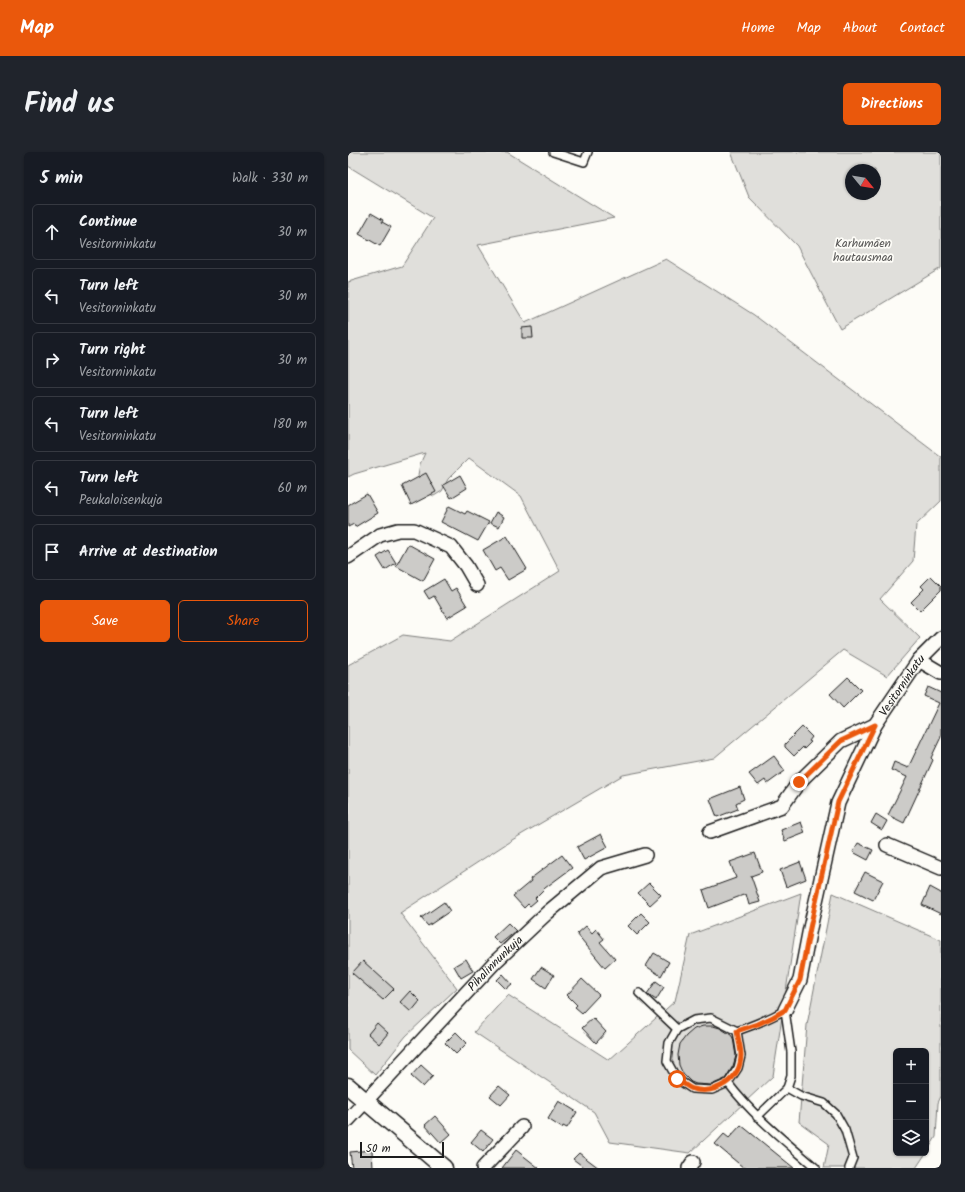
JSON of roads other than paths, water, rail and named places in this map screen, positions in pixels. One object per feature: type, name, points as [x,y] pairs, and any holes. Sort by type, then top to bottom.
[{"type":"street","points":[[348,557],[380,535],[398,530],[414,530],[451,548],[466,566],[477,585]]},
{"type":"street","name":"Vesitorninkatu","points":[[785,1010],[800,980],[838,802],[875,725],[919,660],[941,638]]},
{"type":"street","points":[[919,660],[941,673]]},
{"type":"street","points":[[710,832],[782,806],[799,782],[841,741],[875,725]]},
{"type":"street","points":[[887,845],[941,868]]},
{"type":"street","name":"Pihalinnunkuja","points":[[348,1120],[494,964],[547,913],[601,868],[645,855]]},
{"type":"street","points":[[348,1086],[444,1168]]},
{"type":"street","points":[[483,1168],[522,1127]]},
{"type":"lane","points":[[553,152],[584,162],[588,152]]},
{"type":"lane","points":[[639,993],[678,1029]]},
{"type":"lane","points":[[737,1031],[741,1056],[738,1068],[728,1083],[712,1090],[692,1089],[677,1079],[667,1061],[669,1043],[678,1029],[694,1020],[711,1018],[737,1031],[758,1024],[785,1010],[791,1052],[790,1076],[787,1088],[757,1117]]},
{"type":"lane","points":[[728,1083],[740,1100],[757,1117],[816,1168]]},
{"type":"lane","points":[[787,1088],[801,1096],[824,1103],[836,1114],[845,1130],[853,1158],[850,1168]]},
{"type":"park label","name":"Karhumäen hautausmaa","points":[[863,250]]}]
